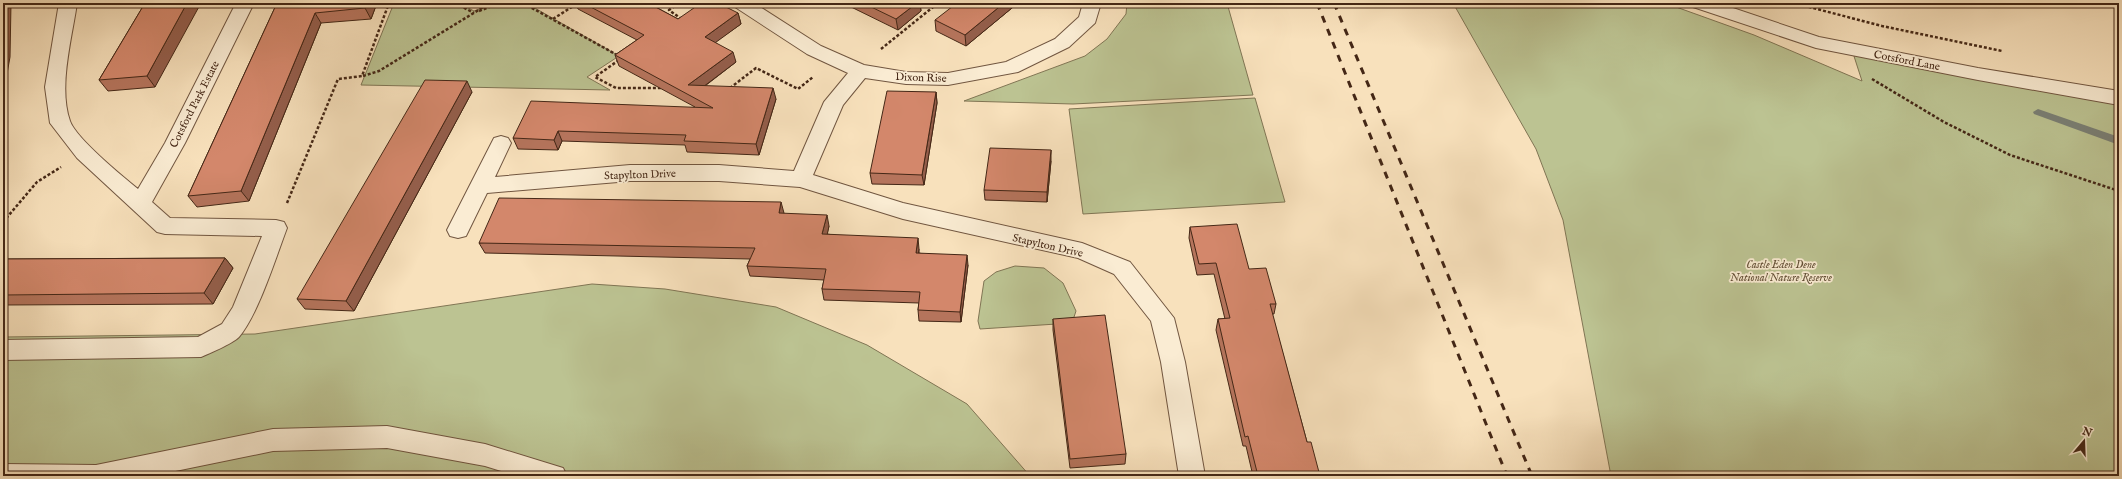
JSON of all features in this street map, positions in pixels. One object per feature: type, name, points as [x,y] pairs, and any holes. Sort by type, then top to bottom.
[{"type":"street","points":[[3,350],[201,347],[230,331],[243,310],[276,228],[165,226],[84,153],[60,123],[55,87],[68,3]]},
{"type":"street","name":"Cotsford Park Estate","points":[[141,203],[175,143],[245,3]]},
{"type":"street","name":"Dixon Rise","points":[[741,3],[814,50],[858,70],[906,78],[948,79],[1011,68],[1062,43],[1088,19],[1092,3]]},
{"type":"street","name":"Cotsford Lane","points":[[1699,3],[1816,42],[1978,74],[2119,98]]},
{"type":"street","points":[[801,179],[834,102],[858,70]]},
{"type":"street","points":[[458,230],[501,143]]},
{"type":"street","name":"Stapylton Drive","points":[[480,186],[630,173],[719,173],[801,179],[903,211],[1082,251],[1122,268],[1162,318],[1173,362],[1192,476]]},
{"type":"street","points":[[3,475],[96,476],[273,440],[387,436],[486,455],[554,476]]},
{"type":"path","points":[[362,76],[389,3]]},
{"type":"path","points":[[455,3],[473,13],[500,3]]},
{"type":"path","points":[[276,228],[338,79],[362,76],[379,71],[490,3]]},
{"type":"path","points":[[523,3],[622,58],[595,77],[616,88],[669,88]]},
{"type":"path","points":[[553,19],[578,3]]},
{"type":"path","points":[[675,22],[681,17],[669,10],[679,3]]},
{"type":"path","points":[[858,70],[938,3]]},
{"type":"path","points":[[1794,3],[1882,26],[2004,51]]},
{"type":"path","points":[[722,88],[730,88],[756,68],[798,89],[836,60]]},
{"type":"path","points":[[1869,77],[1944,122],[2010,155],[2119,191]]},
{"type":"path","points":[[3,222],[37,182],[84,153]]},
{"type":"green space","points":[[394,3],[459,3],[474,11],[495,3],[526,3],[619,56],[587,77],[610,90],[361,85]]},
{"type":"green space","points":[[1127,3],[1227,3],[1253,95],[1073,104],[964,101],[1085,56],[1107,39],[1126,14]]},
{"type":"green space","name":"Castle Eden Dene National Nature Reserve","points":[[1453,3],[1665,3],[1754,35],[1862,81],[1852,50],[2119,98],[2119,476],[1611,476],[1563,220],[1536,149]]},
{"type":"green space","points":[[1255,98],[1285,202],[1083,214],[1069,109]]},
{"type":"green space","points":[[1015,266],[1044,268],[1063,283],[1076,311],[1072,323],[980,329],[978,321],[984,281],[996,272]]},
{"type":"green space","points":[[592,284],[665,289],[776,307],[867,345],[967,404],[1030,476],[3,476],[3,337],[255,334]]},
{"type":"building","points":[[145,3],[187,3],[147,76],[99,80]]},
{"type":"building","points":[[277,3],[367,3],[365,8],[315,13],[241,191],[188,196]]},
{"type":"building","points":[[583,3],[648,3],[678,19],[701,3],[718,3],[738,13],[705,37],[733,52],[688,85],[773,88],[756,144],[684,141],[686,135],[558,131],[554,140],[513,138],[531,101],[713,108],[615,55],[644,35]]},
{"type":"building","points":[[863,3],[917,3],[896,19]]},
{"type":"building","points":[[957,3],[1004,3],[965,35],[935,20]]},
{"type":"building","points":[[425,80],[467,81],[346,301],[297,299]]},
{"type":"building","points":[[887,91],[936,92],[922,175],[870,173]]},
{"type":"building","points":[[990,148],[1051,150],[1047,192],[984,190]]},
{"type":"building","points":[[499,198],[781,202],[779,213],[827,215],[822,234],[918,238],[916,253],[967,255],[960,312],[918,310],[920,292],[822,289],[826,269],[747,266],[755,248],[479,243]]},
{"type":"building","points":[[1237,224],[1249,269],[1266,268],[1276,304],[1270,304],[1307,442],[1311,442],[1320,476],[1258,476],[1248,436],[1245,437],[1218,319],[1230,318],[1216,263],[1199,264],[1190,227]]},
{"type":"building","points":[[225,258],[204,293],[3,295],[3,259]]},
{"type":"building","points":[[1105,315],[1126,454],[1070,459],[1053,319]]},
{"type":"waterway","points":[[2038,112],[2119,141]]},
{"type":"railway","points":[[1317,3],[1507,476]]},
{"type":"railway","points":[[1334,3],[1532,476]]}]
